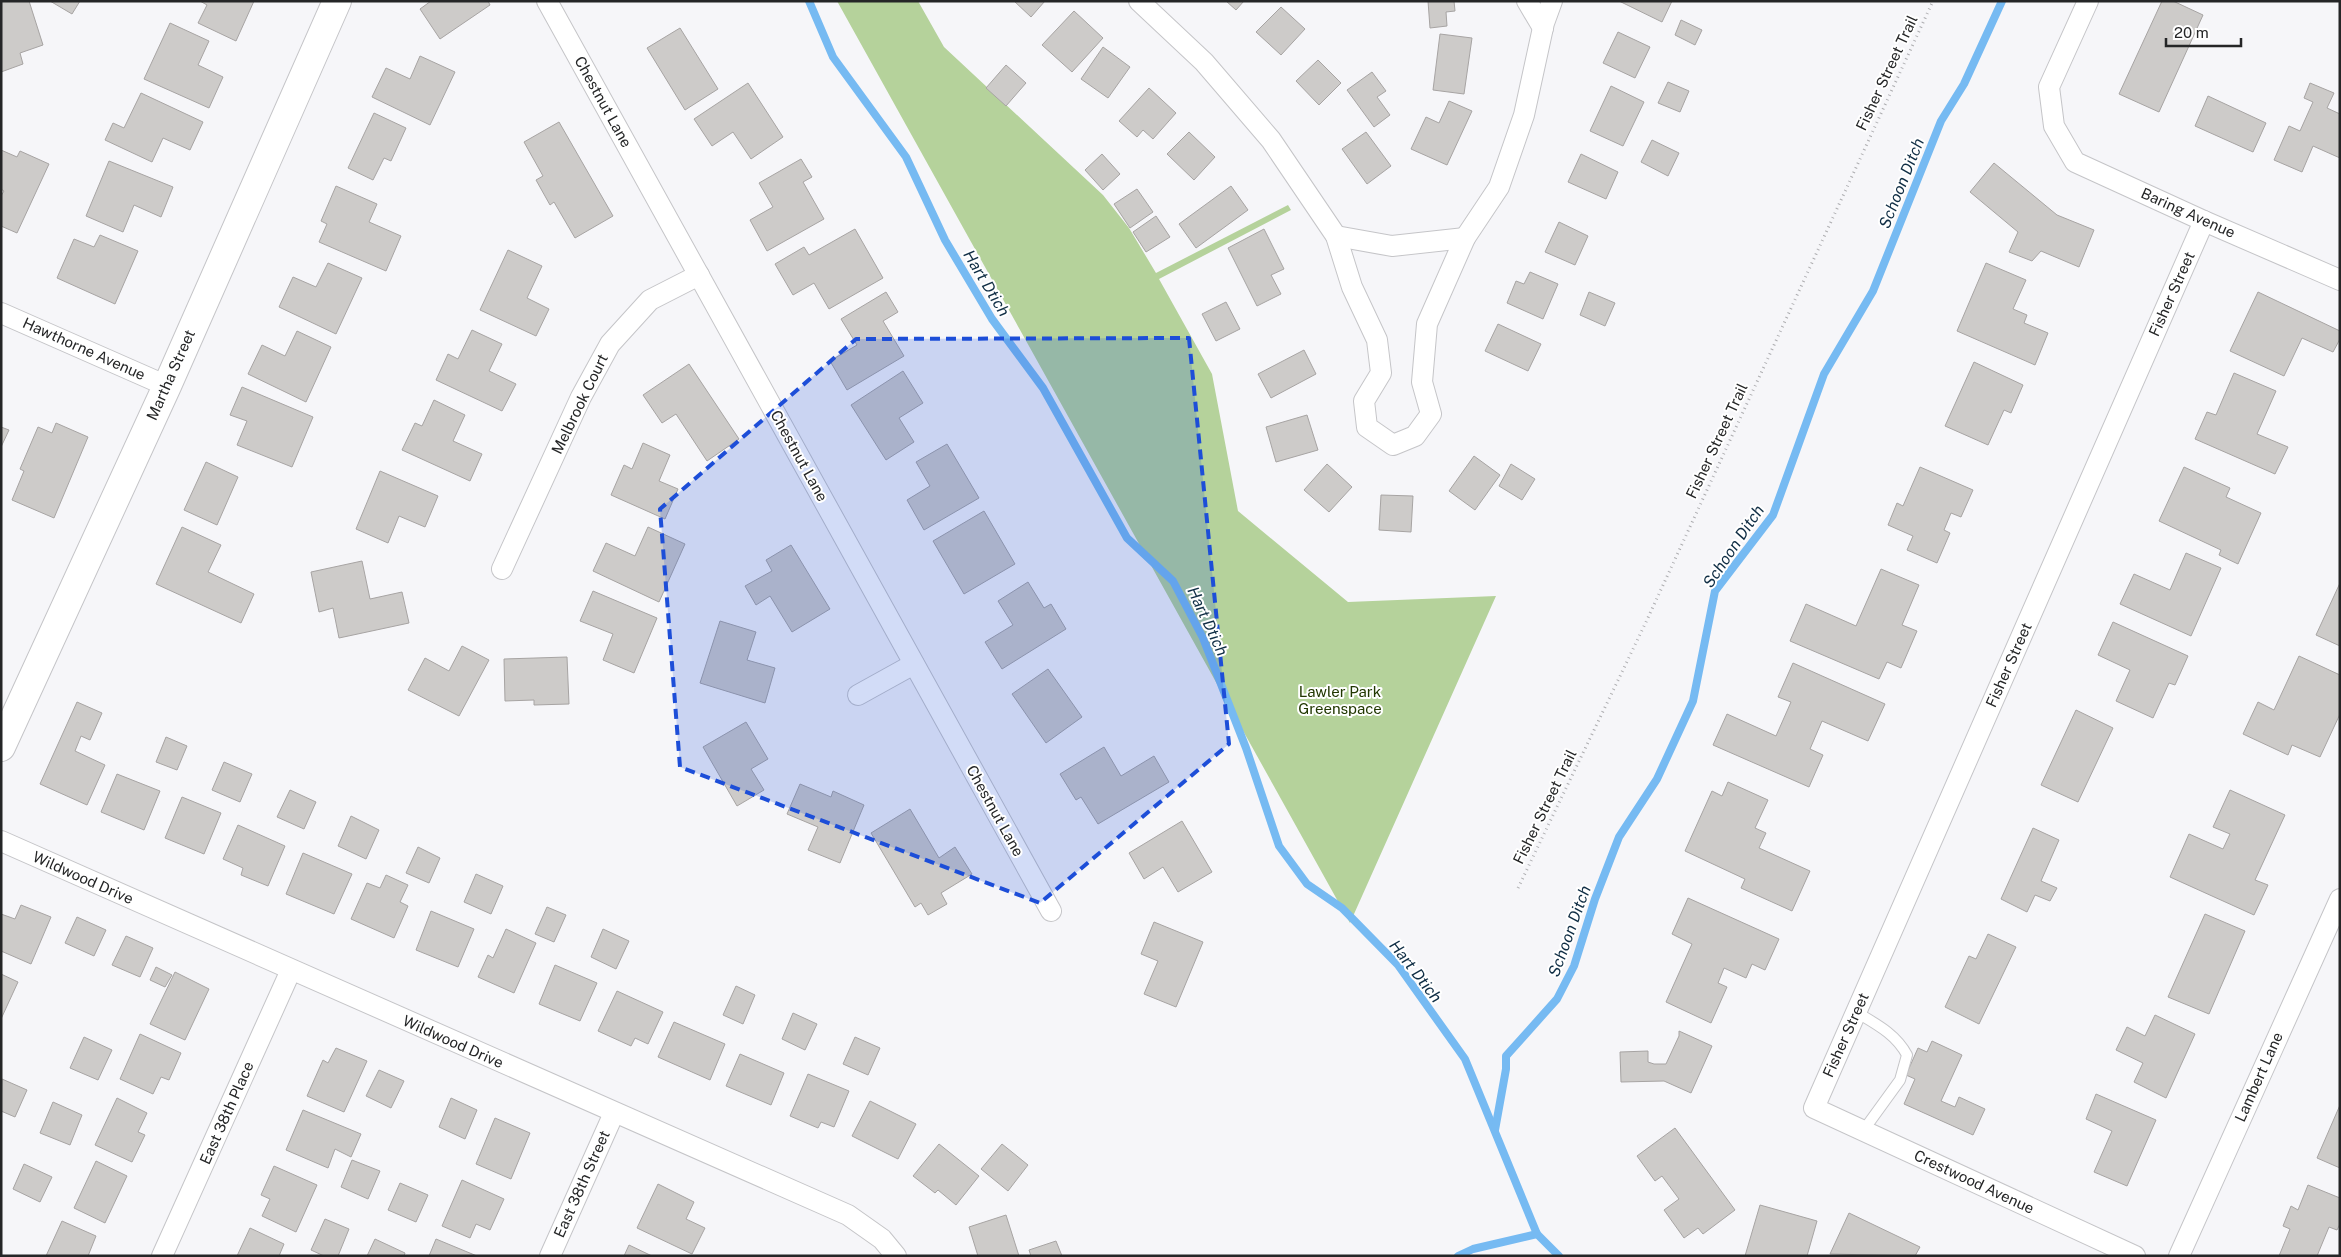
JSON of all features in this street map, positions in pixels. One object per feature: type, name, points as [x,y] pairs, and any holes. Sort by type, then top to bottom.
[{"type":"street","name":"Martha Street","points":[[1,747],[167,386],[337,1]]},
{"type":"street","name":"Chestnut Lane","points":[[547,1],[1051,911]]},
{"type":"street","points":[[1139,1],[1204,62],[1270,140],[1336,236],[1352,287],[1376,340],[1381,373],[1364,402],[1367,427],[1393,445],[1415,436],[1431,414],[1422,382],[1427,324],[1464,238],[1499,187],[1524,115],[1543,28],[1552,1]]},
{"type":"street","points":[[1527,1],[1543,28]]},
{"type":"street","name":"Baring Avenue","points":[[2088,1],[2049,87],[2054,126],[2075,162],[2340,280]]},
{"type":"street","name":"Fisher Street","points":[[1814,1108],[2204,221]]},
{"type":"street","points":[[1336,236],[1392,246],[1464,238]]},
{"type":"street","name":"Melbrook Court","points":[[502,569],[581,397],[610,344],[650,300],[699,274]]},
{"type":"street","name":"Hawthorne Avenue","points":[[1,313],[167,386]]},
{"type":"street","points":[[858,696],[914,664]]},
{"type":"street","name":"Wildwood Drive","points":[[1,841],[848,1215],[882,1239],[896,1256]]},
{"type":"street","name":"Lambert Lane","points":[[2179,1256],[2340,899]]},
{"type":"street","name":"East 38th Place","points":[[162,1256],[291,970]]},
{"type":"street","name":"Crestwood Avenue","points":[[1814,1108],[2135,1256]]},
{"type":"street","name":"East 38th Street","points":[[550,1256],[614,1113]]},
{"type":"lane","points":[[1856,1012],[1890,1033],[1901,1043],[1907,1055],[1900,1080],[1863,1131]]},
{"type":"path","name":"Fisher Street Trail","points":[[1518,888],[1646,622],[1933,1]]},
{"type":"highlighted area","points":[[1189,338],[1229,744],[1040,903],[680,767],[660,509],[856,339]]},
{"type":"green space","name":"Lawler Park Greenspace","points":[[837,1],[918,1],[944,47],[1103,195],[1129,228],[1156,273],[1288,205],[1291,210],[1159,279],[1212,374],[1238,511],[1348,602],[1496,596],[1350,923]]},
{"type":"building","points":[[1,1],[29,1],[43,45],[20,53],[23,64],[1,72]]},
{"type":"building","points":[[50,1],[80,1],[72,14]]},
{"type":"building","points":[[200,1],[254,1],[236,41],[198,23],[207,5]]},
{"type":"building","points":[[431,1],[488,1],[490,5],[440,39],[420,9]]},
{"type":"building","points":[[1014,1],[1045,1],[1031,17]]},
{"type":"building","points":[[1226,1],[1244,1],[1236,10]]},
{"type":"building","points":[[1428,1],[1454,1],[1455,11],[1446,12],[1447,26],[1430,28]]},
{"type":"building","points":[[1619,1],[1672,1],[1662,22]]},
{"type":"building","points":[[2162,1],[2173,1],[2203,15],[2159,112],[2119,94]]},
{"type":"building","points":[[1281,7],[1305,29],[1281,55],[1256,32]]},
{"type":"building","points":[[1074,11],[1103,38],[1072,72],[1042,45]]},
{"type":"building","points":[[1681,20],[1702,30],[1695,45],[1675,35]]},
{"type":"building","points":[[170,23],[209,41],[198,65],[223,77],[209,108],[144,79]]},
{"type":"building","points":[[680,28],[718,89],[685,110],[647,48]]},
{"type":"building","points":[[1618,32],[1650,47],[1635,78],[1603,63]]},
{"type":"building","points":[[1440,34],[1472,38],[1464,94],[1433,90]]},
{"type":"building","points":[[1103,47],[1130,67],[1108,98],[1081,79]]},
{"type":"building","points":[[420,56],[455,72],[430,125],[372,97],[386,68],[410,79]]},
{"type":"building","points":[[1318,60],[1341,83],[1319,105],[1296,81]]},
{"type":"building","points":[[1006,65],[1026,83],[1006,106],[986,88]]},
{"type":"building","points":[[1372,72],[1386,91],[1377,97],[1390,115],[1374,127],[1347,90]]},
{"type":"building","points":[[1668,82],[1689,91],[1680,112],[1658,103]]},
{"type":"building","points":[[748,83],[783,137],[751,159],[733,132],[712,146],[694,119]]},
{"type":"building","points":[[2310,83],[2334,93],[2327,108],[2340,114],[2340,158],[2313,146],[2302,172],[2274,160],[2289,126],[2300,131],[2313,102],[2304,98]]},
{"type":"building","points":[[1611,86],[1644,102],[1623,146],[1590,131]]},
{"type":"building","points":[[1149,88],[1176,113],[1153,139],[1143,130],[1137,137],[1119,121]]},
{"type":"building","points":[[141,93],[203,122],[190,150],[163,138],[152,162],[105,140],[113,123],[124,128]]},
{"type":"building","points":[[2208,96],[2266,123],[2253,152],[2195,126]]},
{"type":"building","points":[[1449,101],[1472,111],[1447,165],[1411,149],[1426,117],[1439,123]]},
{"type":"building","points":[[374,113],[406,128],[391,161],[384,158],[373,180],[348,168]]},
{"type":"building","points":[[559,122],[613,216],[575,238],[554,202],[550,205],[536,180],[543,176],[524,142]]},
{"type":"building","points":[[1189,132],[1215,157],[1194,180],[1167,154]]},
{"type":"building","points":[[1366,132],[1391,166],[1367,184],[1342,149]]},
{"type":"building","points":[[1652,140],[1679,153],[1668,176],[1641,162]]},
{"type":"building","points":[[1,150],[17,157],[20,151],[49,164],[17,233],[1,226],[1,196],[4,191],[1,189]]},
{"type":"building","points":[[1102,154],[1120,174],[1103,190],[1085,170]]},
{"type":"building","points":[[1581,154],[1618,172],[1606,199],[1568,182]]},
{"type":"building","points":[[801,159],[812,177],[803,182],[824,219],[767,251],[750,220],[773,207],[759,183]]},
{"type":"building","points":[[109,161],[173,187],[161,217],[134,205],[123,232],[86,216]]},
{"type":"building","points":[[1994,163],[2057,215],[2094,230],[2079,267],[2041,251],[2032,261],[2009,252],[2018,232],[1970,192]]},
{"type":"building","points":[[336,186],[377,204],[369,222],[401,236],[386,271],[319,242],[327,224],[321,221]]},
{"type":"building","points":[[1231,186],[1248,210],[1196,248],[1179,224]]},
{"type":"building","points":[[1137,189],[1153,212],[1130,228],[1114,204]]},
{"type":"building","points":[[1156,216],[1170,237],[1146,252],[1133,232]]},
{"type":"building","points":[[1559,222],[1588,236],[1575,265],[1545,252]]},
{"type":"building","points":[[855,229],[883,278],[829,309],[814,283],[793,295],[775,264],[804,247],[809,255]]},
{"type":"building","points":[[1264,229],[1284,269],[1271,275],[1281,294],[1257,306],[1228,248]]},
{"type":"building","points":[[100,235],[138,251],[115,304],[57,278],[74,239],[94,247]]},
{"type":"building","points":[[508,250],[542,266],[527,298],[549,309],[536,336],[480,310]]},
{"type":"building","points":[[328,263],[362,278],[336,334],[279,307],[293,277],[316,287]]},
{"type":"building","points":[[1986,263],[2026,280],[2013,309],[2027,315],[2024,323],[2048,333],[2035,365],[1957,331]]},
{"type":"building","points":[[1530,272],[1558,284],[1543,319],[1507,303],[1516,281],[1524,284]]},
{"type":"building","points":[[886,292],[898,312],[883,321],[904,356],[847,390],[830,361],[857,345],[841,319]]},
{"type":"building","points":[[1589,292],[1615,303],[1605,326],[1580,315]]},
{"type":"building","points":[[2258,292],[2340,331],[2340,339],[2333,352],[2302,338],[2284,376],[2230,351]]},
{"type":"building","points":[[1226,302],[1240,329],[1216,341],[1202,314]]},
{"type":"building","points":[[1498,324],[1541,344],[1528,371],[1485,351]]},
{"type":"building","points":[[472,330],[502,344],[489,371],[516,384],[502,411],[436,380],[448,354],[458,359]]},
{"type":"building","points":[[297,331],[331,347],[306,402],[248,374],[262,345],[285,356]]},
{"type":"building","points":[[1304,350],[1316,374],[1271,398],[1258,374]]},
{"type":"building","points":[[1974,362],[2023,385],[2011,413],[2004,410],[1988,445],[1945,426]]},
{"type":"building","points":[[689,364],[739,439],[707,461],[676,414],[662,423],[643,395]]},
{"type":"building","points":[[903,371],[923,403],[899,418],[914,442],[886,460],[851,405]]},
{"type":"building","points":[[2234,373],[2276,391],[2257,434],[2288,447],[2275,474],[2195,439],[2207,412],[2216,415]]},
{"type":"building","points":[[242,387],[313,417],[292,467],[237,445],[247,421],[230,415]]},
{"type":"building","points":[[434,400],[465,415],[453,441],[482,454],[470,481],[402,450],[415,423],[422,426]]},
{"type":"building","points":[[1307,415],[1318,450],[1276,462],[1266,427]]},
{"type":"building","points":[[56,423],[88,437],[54,518],[12,500],[24,471],[20,469],[38,427],[52,433]]},
{"type":"building","points":[[1,427],[9,430],[1,447]]},
{"type":"building","points":[[643,443],[670,455],[659,481],[678,489],[665,519],[611,495],[624,465],[632,469]]},
{"type":"building","points":[[947,444],[979,498],[924,530],[907,500],[930,486],[916,462]]},
{"type":"building","points":[[1474,456],[1500,475],[1475,510],[1449,491]]},
{"type":"building","points":[[206,462],[238,477],[217,525],[184,510]]},
{"type":"building","points":[[1327,464],[1352,487],[1329,512],[1304,490]]},
{"type":"building","points":[[1511,464],[1535,479],[1522,500],[1499,486]]},
{"type":"building","points":[[1920,467],[1973,490],[1961,517],[1951,513],[1944,530],[1950,533],[1937,563],[1907,550],[1913,536],[1888,525],[1897,503],[1903,506]]},
{"type":"building","points":[[2184,467],[2230,488],[2226,497],[2261,513],[2238,564],[2219,555],[2221,550],[2159,521]]},
{"type":"building","points":[[380,471],[438,496],[425,527],[399,516],[388,543],[356,529]]},
{"type":"building","points":[[1381,495],[1413,496],[1411,532],[1379,530]]},
{"type":"building","points":[[984,511],[1015,564],[964,594],[933,541]]},
{"type":"building","points":[[182,527],[221,545],[208,572],[254,594],[241,623],[156,584]]},
{"type":"building","points":[[648,527],[685,544],[659,602],[593,571],[606,543],[635,556]]},
{"type":"building","points":[[791,545],[830,609],[792,632],[770,596],[756,605],[745,586],[772,571],[766,560]]},
{"type":"building","points":[[2186,553],[2221,568],[2191,636],[2120,604],[2134,574],[2170,590]]},
{"type":"building","points":[[362,561],[370,599],[402,592],[409,623],[339,638],[333,608],[319,612],[311,572]]},
{"type":"building","points":[[1881,569],[1919,585],[1902,625],[1917,631],[1901,668],[1887,662],[1879,679],[1790,641],[1806,604],[1856,626]]},
{"type":"building","points":[[1028,582],[1044,608],[1051,604],[1066,629],[1002,669],[985,642],[1013,625],[998,601]]},
{"type":"building","points":[[2340,583],[2340,646],[2316,635]]},
{"type":"building","points":[[593,591],[657,618],[634,673],[603,660],[613,634],[580,621]]},
{"type":"building","points":[[720,621],[756,632],[747,660],[775,668],[765,703],[700,683]]},
{"type":"building","points":[[2113,622],[2188,656],[2175,685],[2169,683],[2153,718],[2116,701],[2130,670],[2098,655]]},
{"type":"building","points":[[462,646],[489,660],[459,716],[408,690],[425,658],[449,671]]},
{"type":"building","points":[[2299,656],[2340,675],[2340,714],[2320,757],[2292,745],[2288,755],[2243,734],[2258,702],[2274,710]]},
{"type":"building","points":[[567,657],[569,704],[534,705],[534,700],[505,701],[504,659]]},
{"type":"building","points":[[1793,663],[1885,704],[1868,741],[1822,721],[1810,749],[1823,755],[1809,787],[1713,745],[1727,714],[1776,736],[1791,702],[1778,697]]},
{"type":"building","points":[[1048,669],[1082,717],[1046,743],[1012,694]]},
{"type":"building","points":[[77,702],[102,713],[90,740],[81,736],[75,751],[105,765],[87,805],[40,784]]},
{"type":"building","points":[[2076,710],[2113,728],[2078,802],[2041,785]]},
{"type":"building","points":[[746,722],[768,759],[751,769],[764,790],[737,806],[703,747]]},
{"type":"building","points":[[166,737],[187,746],[177,770],[156,762]]},
{"type":"building","points":[[1104,747],[1121,776],[1154,756],[1169,782],[1098,824],[1081,797],[1076,800],[1060,774]]},
{"type":"building","points":[[224,762],[252,774],[240,802],[212,790]]},
{"type":"building","points":[[117,774],[160,791],[144,830],[101,812]]},
{"type":"building","points":[[1728,782],[1768,800],[1755,828],[1766,833],[1759,848],[1810,871],[1792,911],[1741,888],[1745,879],[1685,851],[1712,791],[1722,796]]},
{"type":"building","points":[[800,784],[831,797],[833,791],[864,805],[840,863],[808,850],[818,827],[787,814]]},
{"type":"building","points":[[290,790],[316,802],[304,829],[277,817]]},
{"type":"building","points":[[2230,790],[2285,815],[2255,880],[2268,885],[2254,915],[2170,877],[2189,834],[2223,849],[2230,834],[2213,827]]},
{"type":"building","points":[[182,797],[221,813],[204,854],[165,838]]},
{"type":"building","points":[[910,809],[939,858],[955,847],[972,874],[941,893],[947,904],[928,915],[921,903],[915,907],[871,833]]},
{"type":"building","points":[[351,816],[379,830],[366,859],[338,846]]},
{"type":"building","points":[[1182,821],[1212,872],[1178,892],[1163,867],[1144,879],[1129,853]]},
{"type":"building","points":[[238,825],[285,846],[268,886],[241,875],[243,868],[223,859]]},
{"type":"building","points":[[2033,828],[2059,840],[2041,881],[2057,888],[2050,901],[2035,895],[2027,912],[2001,899]]},
{"type":"building","points":[[418,847],[440,858],[429,883],[406,873]]},
{"type":"building","points":[[303,853],[352,874],[334,914],[286,894]]},
{"type":"building","points":[[476,874],[503,886],[491,914],[464,902]]},
{"type":"building","points":[[386,875],[408,885],[400,902],[408,906],[394,938],[351,919],[367,883],[380,888]]},
{"type":"building","points":[[1688,898],[1779,939],[1765,970],[1752,964],[1746,978],[1724,968],[1718,983],[1727,987],[1711,1023],[1666,1002],[1692,944],[1672,934]]},
{"type":"building","points":[[21,905],[51,917],[31,964],[1,951],[1,914],[15,919]]},
{"type":"building","points":[[547,907],[566,915],[554,942],[535,934]]},
{"type":"building","points":[[431,911],[474,929],[458,967],[416,950]]},
{"type":"building","points":[[2205,914],[2245,931],[2209,1014],[2168,997]]},
{"type":"building","points":[[77,917],[106,930],[94,956],[65,943]]},
{"type":"building","points":[[1154,922],[1203,942],[1176,1007],[1144,994],[1158,961],[1141,954]]},
{"type":"building","points":[[506,929],[536,943],[514,993],[478,977],[488,955],[493,958]]},
{"type":"building","points":[[603,929],[629,941],[616,969],[591,957]]},
{"type":"building","points":[[1988,934],[2016,947],[1979,1024],[1945,1007],[1969,956],[1976,959]]},
{"type":"building","points":[[126,936],[153,948],[140,977],[112,965]]},
{"type":"building","points":[[555,965],[597,983],[580,1021],[539,1004]]},
{"type":"building","points":[[156,967],[172,975],[165,987],[150,980]]},
{"type":"building","points":[[175,972],[209,989],[185,1040],[150,1024]]},
{"type":"building","points":[[1,974],[18,982],[1,1019]]},
{"type":"building","points":[[736,986],[755,995],[743,1024],[723,1015]]},
{"type":"building","points":[[617,991],[663,1012],[648,1044],[635,1038],[631,1046],[598,1031]]},
{"type":"building","points":[[793,1013],[817,1024],[805,1050],[782,1039]]},
{"type":"building","points":[[2155,1015],[2195,1034],[2166,1098],[2134,1082],[2143,1063],[2116,1050],[2127,1027],[2145,1036]]},
{"type":"building","points":[[674,1022],[725,1044],[710,1080],[658,1057]]},
{"type":"building","points":[[1679,1031],[1712,1046],[1691,1093],[1664,1081],[1621,1082],[1620,1052],[1648,1051],[1648,1062],[1666,1064],[1679,1036]]},
{"type":"building","points":[[140,1034],[181,1053],[169,1080],[161,1077],[153,1094],[120,1079]]},
{"type":"building","points":[[84,1037],[112,1050],[98,1080],[70,1068]]},
{"type":"building","points":[[855,1037],[880,1048],[868,1075],[843,1064]]},
{"type":"building","points":[[1932,1041],[1962,1055],[1941,1101],[1955,1107],[1959,1097],[1985,1109],[1973,1135],[1904,1104],[1915,1079],[1906,1075],[1918,1048],[1927,1052]]},
{"type":"building","points":[[336,1048],[367,1061],[344,1112],[307,1096],[323,1060],[328,1063]]},
{"type":"building","points":[[740,1054],[784,1073],[771,1105],[726,1086]]},
{"type":"building","points":[[379,1070],[404,1081],[391,1108],[366,1096]]},
{"type":"building","points":[[808,1074],[849,1091],[834,1127],[821,1122],[818,1128],[790,1116]]},
{"type":"building","points":[[2,1079],[27,1090],[15,1117],[1,1111]]},
{"type":"building","points":[[2096,1094],[2156,1120],[2127,1186],[2094,1172],[2112,1131],[2086,1119]]},
{"type":"building","points":[[117,1098],[147,1113],[138,1132],[145,1135],[132,1162],[95,1145]]},
{"type":"building","points":[[451,1098],[477,1110],[465,1139],[439,1127]]},
{"type":"building","points":[[870,1101],[916,1124],[898,1159],[852,1136]]},
{"type":"building","points":[[53,1102],[82,1115],[70,1145],[40,1133]]},
{"type":"building","points":[[2340,1105],[2340,1168],[2317,1158]]},
{"type":"building","points":[[303,1110],[361,1134],[351,1157],[335,1149],[328,1168],[286,1150]]},
{"type":"building","points":[[495,1118],[530,1133],[511,1179],[476,1164]]},
{"type":"building","points":[[1675,1128],[1735,1210],[1703,1234],[1698,1228],[1684,1238],[1664,1210],[1679,1199],[1662,1176],[1655,1181],[1637,1156]]},
{"type":"building","points":[[939,1144],[979,1176],[956,1205],[938,1190],[935,1193],[913,1176]]},
{"type":"building","points":[[1002,1144],[1028,1165],[1008,1191],[981,1169]]},
{"type":"building","points":[[352,1160],[380,1171],[368,1199],[341,1187]]},
{"type":"building","points":[[96,1161],[127,1176],[105,1223],[74,1208]]},
{"type":"building","points":[[24,1164],[52,1177],[40,1202],[13,1189]]},
{"type":"building","points":[[274,1166],[317,1185],[296,1232],[262,1216],[270,1199],[261,1195]]},
{"type":"building","points":[[462,1180],[504,1199],[490,1230],[476,1224],[470,1238],[442,1226]]},
{"type":"building","points":[[400,1183],[428,1195],[416,1222],[388,1210]]},
{"type":"building","points":[[658,1184],[694,1202],[686,1219],[705,1228],[692,1254],[637,1228]]},
{"type":"building","points":[[2308,1185],[2340,1198],[2340,1224],[2337,1230],[2329,1227],[2317,1256],[2279,1256],[2290,1229],[2283,1226],[2291,1206],[2298,1210]]},
{"type":"building","points":[[1760,1205],[1817,1221],[1807,1256],[1745,1256]]},
{"type":"building","points":[[1849,1213],[1920,1247],[1915,1256],[1830,1254]]},
{"type":"building","points":[[1006,1215],[1019,1256],[978,1256],[969,1227]]},
{"type":"building","points":[[325,1219],[349,1229],[338,1256],[324,1256],[311,1250]]},
{"type":"building","points":[[62,1221],[96,1236],[88,1256],[46,1256]]},
{"type":"building","points":[[250,1228],[284,1244],[279,1256],[237,1256]]},
{"type":"building","points":[[375,1239],[405,1253],[404,1256],[367,1256]]},
{"type":"building","points":[[436,1239],[477,1256],[429,1256]]},
{"type":"building","points":[[1056,1241],[1062,1256],[1031,1256],[1029,1250]]},
{"type":"building","points":[[629,1245],[652,1256],[624,1256]]},
{"type":"waterway","name":"Hart Dtich","points":[[809,1],[833,57],[906,157],[945,240],[992,319],[1043,388],[1127,538],[1173,581],[1203,638],[1246,748],[1279,846],[1307,884],[1342,908],[1398,965],[1465,1059],[1537,1234],[1559,1256]]},
{"type":"waterway","name":"Schoon Ditch","points":[[1495,1130],[1506,1069],[1506,1056],[1557,999],[1574,966],[1595,899],[1619,837],[1657,779],[1693,701],[1715,591],[1773,515],[1824,374],[1873,291],[1941,121],[1964,84],[2002,1]]},
{"type":"waterway","points":[[1458,1256],[1473,1249],[1537,1234]]}]
